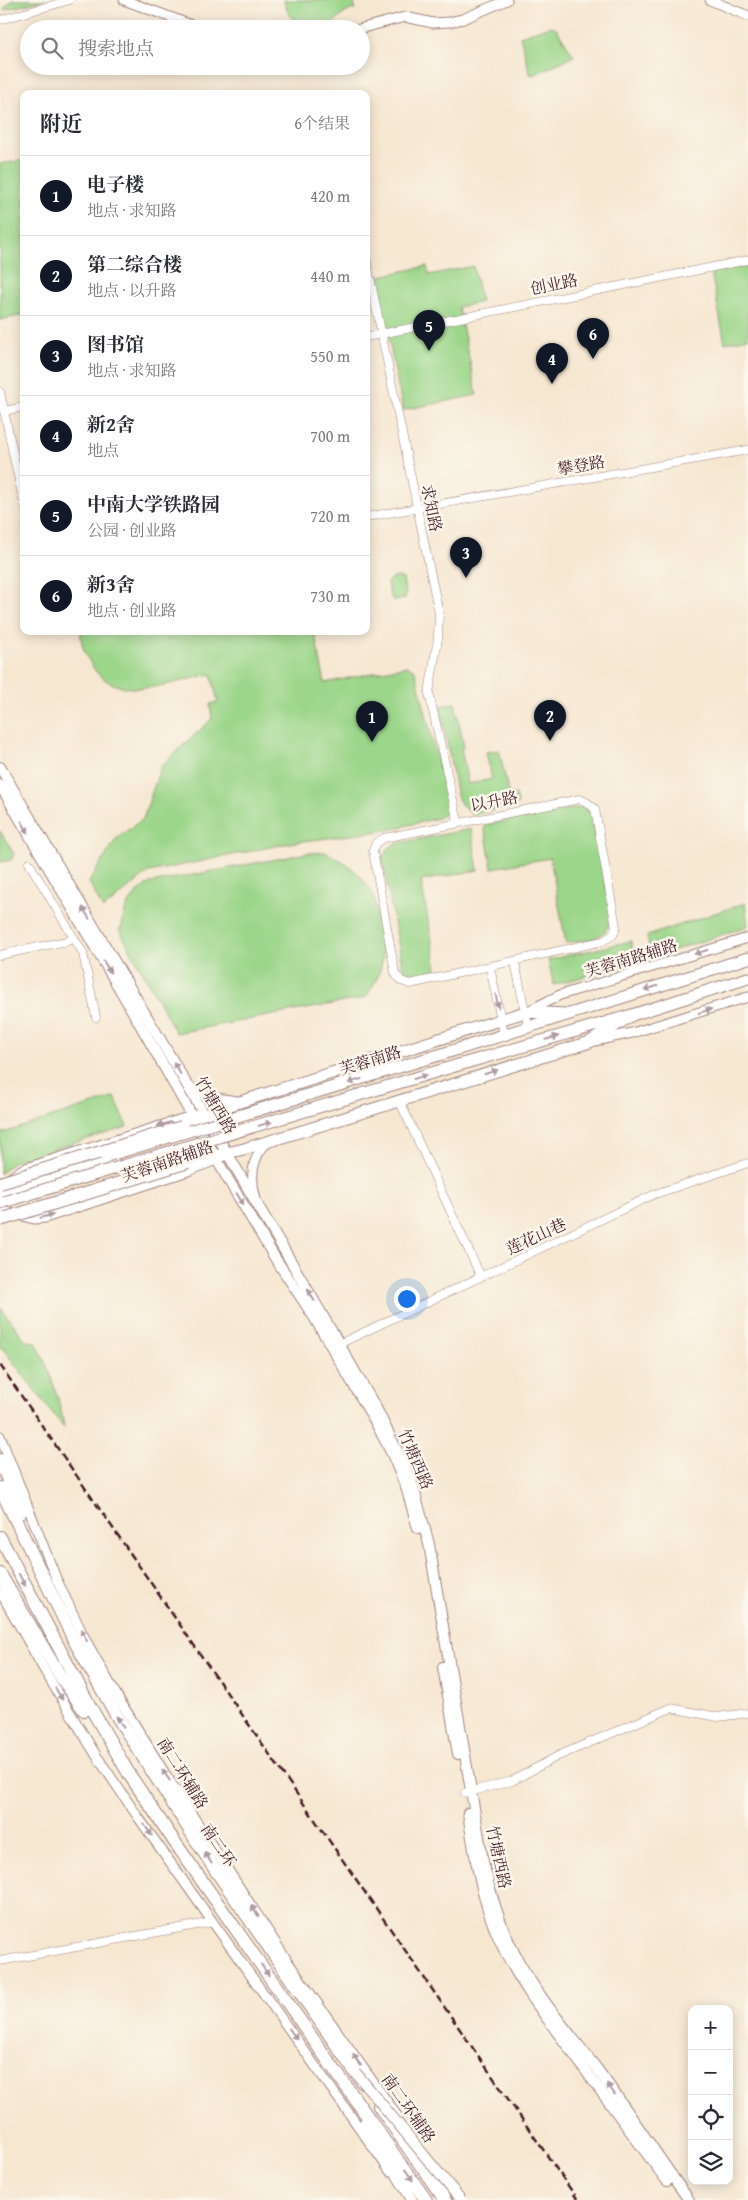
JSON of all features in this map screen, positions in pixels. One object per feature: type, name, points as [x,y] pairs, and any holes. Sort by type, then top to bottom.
[{"type":"highway","points":[[0,1183],[195,1120]]},
{"type":"highway","points":[[0,1220],[188,1162]]},
{"type":"highway","points":[[0,1460],[45,1581]]},
{"type":"highway","name":"南二环","points":[[0,1488],[75,1642],[158,1783],[212,1865],[446,2200]]},
{"type":"highway","name":"南二环","points":[[0,1537],[92,1710],[130,1774],[174,1841],[426,2200]]},
{"type":"highway","points":[[0,1574],[58,1674],[130,1774]]},
{"type":"main road","name":"竹塘西路","points":[[0,767],[186,1084],[195,1120],[227,1152],[339,1344],[398,1450],[411,1479],[429,1544],[468,1792],[477,1869],[494,1927],[513,1967],[538,2007],[682,2200]]},
{"type":"main road","name":"竹塘西路","points":[[0,785],[124,997],[174,1087],[195,1120],[211,1157],[314,1317],[392,1454],[406,1487],[416,1519],[427,1567],[468,1792],[490,1893],[502,1925],[520,1964],[547,2005],[597,2070],[689,2200]]},
{"type":"main road","name":"芙蓉南路","points":[[0,1190],[748,958]]},
{"type":"main road","name":"芙蓉南路","points":[[0,1203],[455,1066],[632,1015],[748,978]]},
{"type":"main road","points":[[195,1120],[247,1099],[526,1012],[567,1014]]},
{"type":"main road","points":[[188,1162],[244,1149],[590,1042],[632,1015]]},
{"type":"main road","points":[[356,2073],[461,2200]]},
{"type":"main road","points":[[342,2080],[386,2159],[412,2200]]},
{"type":"street","points":[[0,20],[70,0]]},
{"type":"street","points":[[124,0],[178,20]]},
{"type":"street","points":[[370,26],[405,17],[433,23],[449,22],[464,19],[508,0]]},
{"type":"street","points":[[710,0],[748,16]]},
{"type":"street","name":"创业路","points":[[370,336],[591,290],[748,260]]},
{"type":"street","name":"求知路","points":[[370,276],[439,614],[438,638],[429,693],[458,822]]},
{"type":"street","points":[[0,392],[2,409],[20,487]]},
{"type":"street","points":[[2,409],[20,407]]},
{"type":"street","name":"攀登路","points":[[370,516],[748,450]]},
{"type":"street","name":"以升路","points":[[580,799],[588,803],[595,809],[616,926],[613,935],[603,942],[515,962],[410,984],[401,981],[396,973],[373,851],[376,843],[384,838],[458,822],[580,799]]},
{"type":"street","points":[[29,863],[83,953],[96,1016]]},
{"type":"street","points":[[0,955],[74,938]]},
{"type":"street","name":"芙蓉南路辅路","points":[[526,1012],[560,996],[748,938]]},
{"type":"street","points":[[515,962],[528,1026]]},
{"type":"street","points":[[490,967],[504,1034]]},
{"type":"street","points":[[590,1042],[632,1033],[748,997]]},
{"type":"street","points":[[186,1084],[199,1093],[217,1100],[235,1102],[247,1099]]},
{"type":"street","points":[[399,1100],[481,1277]]},
{"type":"street","points":[[0,1190],[11,1176],[23,1169],[195,1120]]},
{"type":"street","name":"芙蓉南路辅路","points":[[0,1190],[174,1140],[195,1120]]},
{"type":"street","points":[[258,1204],[254,1192],[253,1170],[260,1151],[270,1141]]},
{"type":"street","name":"芙蓉南路辅路","points":[[0,1198],[176,1145],[211,1157]]},
{"type":"street","name":"芙蓉南路辅路","points":[[0,1210],[34,1219],[45,1218],[211,1157]]},
{"type":"street","name":"莲花山巷","points":[[339,1344],[655,1194],[748,1163]]},
{"type":"street","name":"南二环辅路","points":[[0,1436],[56,1578],[86,1641],[117,1696],[164,1772],[288,1962],[455,2200]]},
{"type":"street","points":[[0,1591],[46,1673],[96,1755],[412,2200]]},
{"type":"street","points":[[468,1792],[512,1781],[558,1756],[671,1708],[718,1717],[748,1713]]},
{"type":"street","points":[[0,1961],[213,1922]]},
{"type":"green space","points":[[12,0],[45,0],[3,10]]},
{"type":"green space","points":[[284,0],[354,0],[355,9],[348,11],[336,20],[295,20],[286,8]]},
{"type":"green space","points":[[551,26],[556,28],[574,56],[533,75],[530,74],[520,36]]},
{"type":"green space","points":[[20,161],[20,316],[0,320],[0,164]]},
{"type":"green space","points":[[748,265],[748,338],[725,343],[711,272]]},
{"type":"green space","points":[[427,266],[429,275],[473,266],[481,302],[458,307],[477,395],[403,410],[376,277]]},
{"type":"green space","points":[[399,577],[403,579],[406,596],[404,599],[395,601],[391,598],[387,583],[390,579]]},
{"type":"green space","points":[[81,635],[315,635],[325,683],[407,666],[415,670],[448,803],[447,813],[438,818],[388,830],[290,843],[149,872],[103,909],[89,882],[117,838],[143,819],[161,766],[212,719],[210,704],[218,702],[211,674],[146,688],[129,688],[114,684],[101,677],[91,664],[81,640]]},
{"type":"green space","points":[[455,703],[464,747],[461,748],[468,784],[492,779],[486,752],[499,750],[509,795],[516,794],[518,804],[515,806],[473,814],[461,804],[457,796],[440,706]]},
{"type":"green space","points":[[582,807],[592,812],[612,918],[600,936],[566,943],[550,858],[492,868],[484,825]]},
{"type":"green space","points":[[471,829],[478,870],[421,881],[438,974],[414,979],[403,969],[382,858],[394,844]]},
{"type":"green space","points":[[0,831],[14,854],[11,860],[0,862]]},
{"type":"green space","points":[[324,852],[339,859],[354,870],[365,882],[374,897],[382,937],[382,961],[374,985],[365,998],[176,1033],[119,929],[122,927],[127,907],[134,896],[150,883],[308,853]]},
{"type":"green space","points":[[745,903],[748,926],[651,958],[647,936]]},
{"type":"green space","points":[[631,941],[635,962],[554,985],[548,960]]},
{"type":"green space","points":[[115,1097],[127,1127],[14,1161],[0,1174],[0,1134]]},
{"type":"green space","points":[[0,1307],[26,1341],[36,1342],[60,1405],[64,1428],[0,1345]]},
{"type":"railway","points":[[0,1365],[578,2200]]},
{"type":"place","name":"中南大学铁路园","points":[[429,351]]},
{"type":"place","name":"新3舍","points":[[593,359]]},
{"type":"place","name":"新2舍","points":[[552,384]]},
{"type":"place","name":"图书馆","points":[[466,578]]},
{"type":"place","name":"第二综合楼","points":[[550,741]]},
{"type":"place","name":"电子楼","points":[[372,742]]}]
